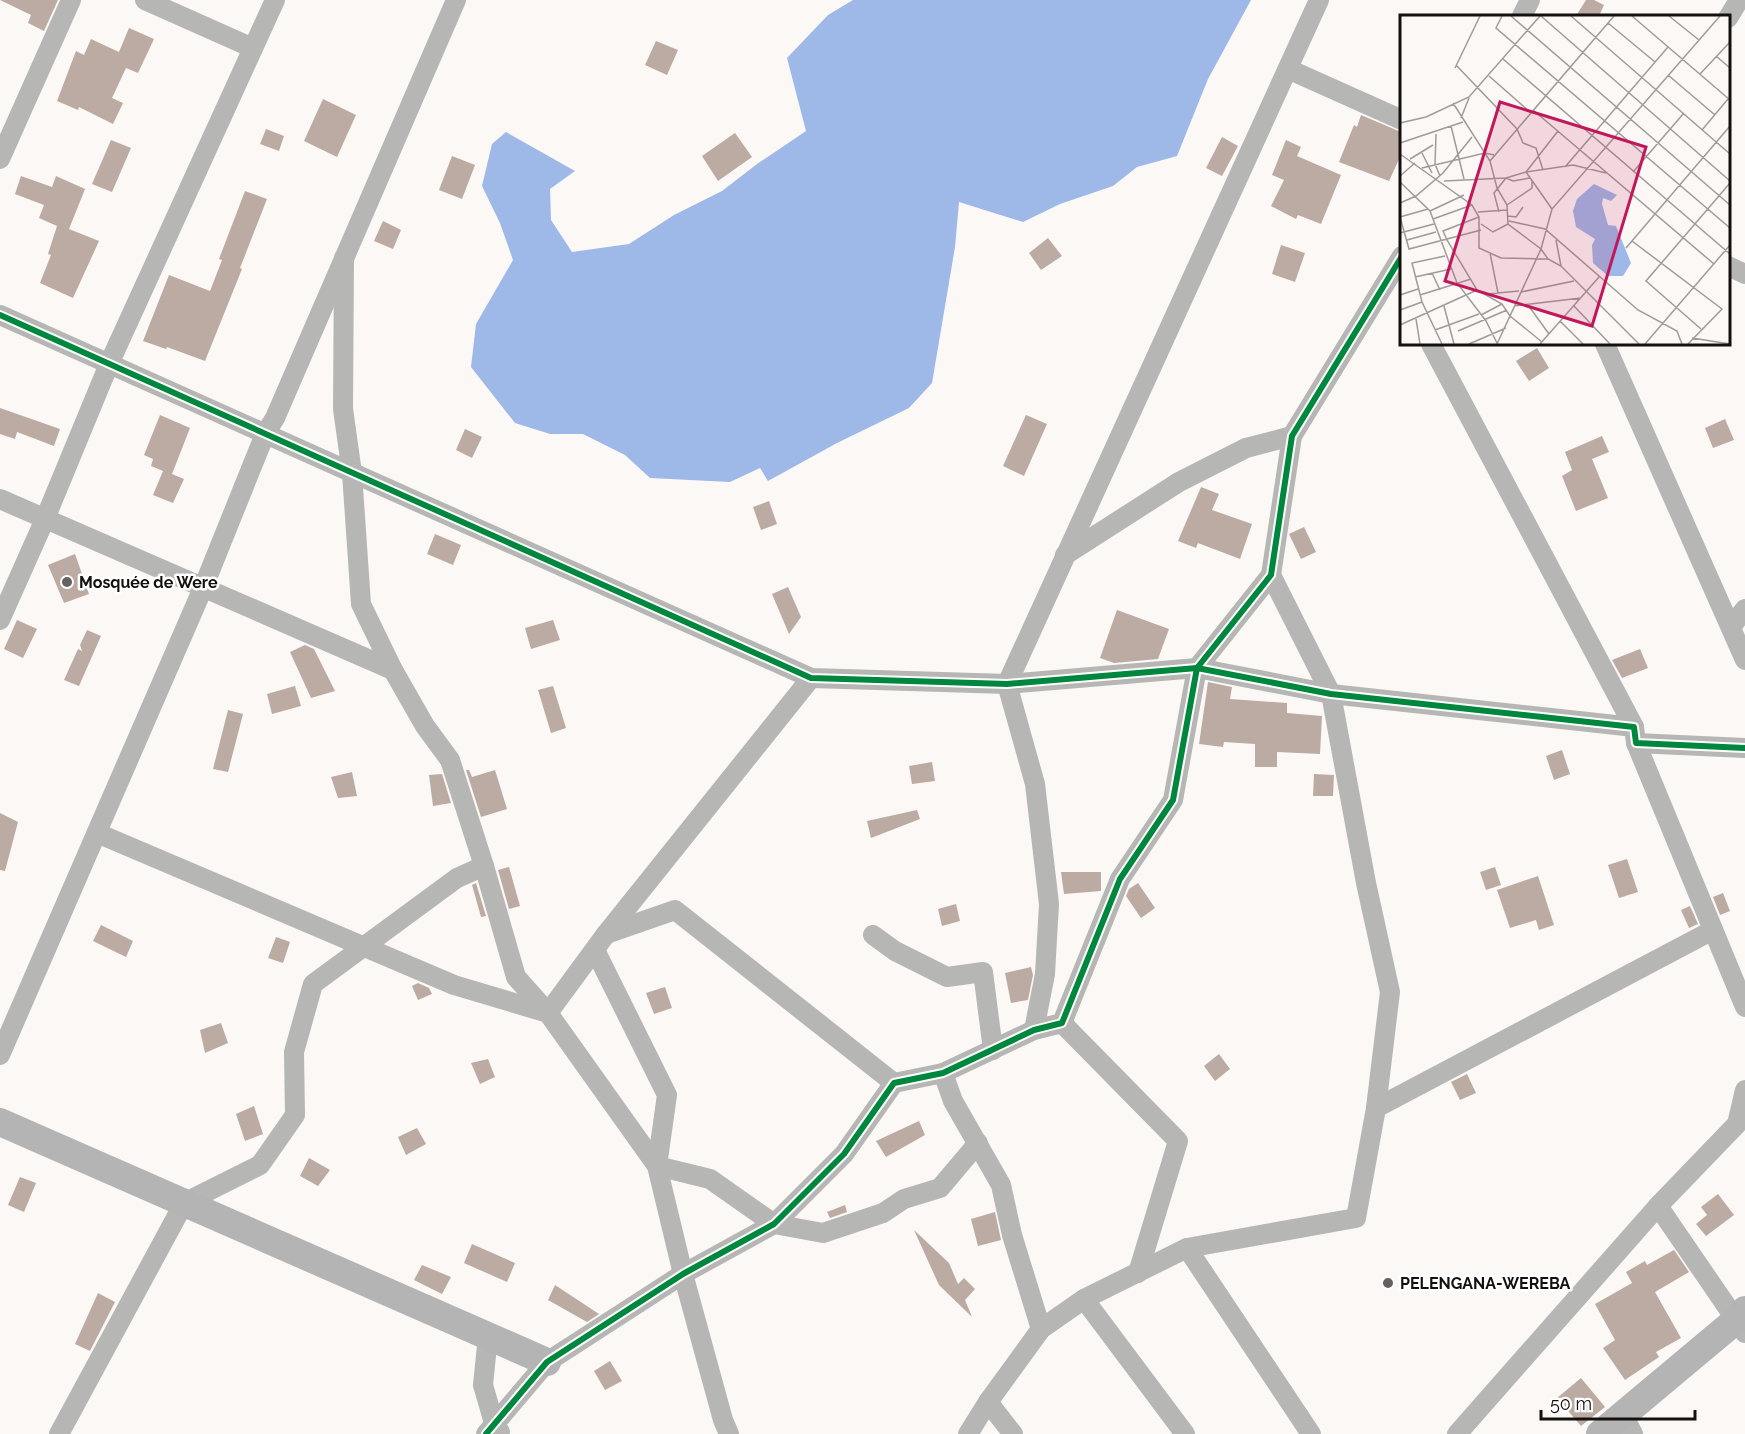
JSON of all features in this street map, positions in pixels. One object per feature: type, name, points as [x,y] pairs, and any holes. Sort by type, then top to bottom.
[{"type":"street","points":[[0,159],[71,0]]},
{"type":"street","points":[[145,0],[253,48]]},
{"type":"street","points":[[0,620],[45,519],[109,364],[275,0]]},
{"type":"street","points":[[0,1055],[203,588],[265,434],[275,418],[456,0]]},
{"type":"street","points":[[1034,1030],[1045,974],[1049,904],[1035,784],[1007,684],[1319,0]]},
{"type":"street","points":[[1522,15],[1530,0]]},
{"type":"street","points":[[1730,15],[1739,0]]},
{"type":"street","points":[[1288,69],[1400,120]]},
{"type":"street","points":[[344,258],[343,409],[352,473],[361,604],[393,670],[425,726],[450,760],[516,977],[548,1013],[657,1166],[710,1179],[774,1224],[823,1233],[883,1213],[904,1199],[940,1188],[978,1143]]},
{"type":"street","points":[[1730,267],[1745,274]]},
{"type":"street","points":[[1062,1023],[1120,879],[1173,800],[1197,668],[1271,575],[1292,436],[1399,272]]},
{"type":"street","points":[[0,315],[811,678],[1007,684],[1197,668],[1331,694],[1745,748]]},
{"type":"street","points":[[1432,345],[1635,735],[1745,1007]]},
{"type":"street","points":[[1605,345],[1745,660]]},
{"type":"street","points":[[1065,555],[1179,482],[1246,448],[1292,436]]},
{"type":"street","points":[[0,499],[393,670]]},
{"type":"street","points":[[968,1434],[988,1402],[1041,1329],[1084,1299],[1187,1248],[1356,1218],[1376,1108],[1390,992],[1366,883],[1331,694],[1271,575]]},
{"type":"street","points":[[1731,627],[1745,609]]},
{"type":"street","points":[[548,1013],[601,942],[811,678]]},
{"type":"street","points":[[97,832],[454,985],[548,1013]]},
{"type":"street","points":[[59,1434],[184,1203],[260,1166],[295,1115],[294,1052],[313,984],[457,878],[484,866]]},
{"type":"street","points":[[601,942],[675,910],[894,1083]]},
{"type":"street","points":[[1376,1108],[1713,930]]},
{"type":"street","points":[[873,935],[895,951],[947,977],[983,972],[993,1050]]},
{"type":"street","points":[[601,942],[667,1095],[657,1166],[683,1274],[723,1420],[729,1434]]},
{"type":"street","points":[[494,1430],[547,1362],[683,1274],[774,1224],[844,1155],[894,1083],[943,1072],[1034,1030],[1062,1023]]},
{"type":"street","points":[[1062,1023],[1178,1141],[1138,1273]]},
{"type":"street","points":[[943,1072],[953,1101],[1001,1185],[1012,1235],[1041,1329]]},
{"type":"street","points":[[1457,1434],[1658,1206],[1741,1127],[1745,1090]]},
{"type":"street","points":[[2,1129],[184,1203],[547,1362]]},
{"type":"street","points":[[1600,1434],[1628,1425],[1742,1321],[1658,1206]]},
{"type":"street","points":[[1187,1248],[1311,1434]]},
{"type":"street","points":[[1084,1299],[1185,1434]]},
{"type":"street","points":[[488,1336],[483,1385],[494,1430]]},
{"type":"street","points":[[988,1402],[1013,1434]]},
{"type":"water","points":[[853,0],[1251,0],[1208,79],[1177,156],[1137,167],[1113,186],[1060,204],[1023,222],[959,202],[955,247],[932,383],[909,408],[837,443],[768,481],[760,468],[730,482],[650,478],[625,455],[583,434],[550,434],[515,423],[471,367],[476,324],[513,260],[500,223],[482,186],[492,144],[506,132],[575,171],[550,189],[551,220],[572,252],[629,244],[674,215],[722,191],[806,131],[787,58],[828,15]]},
{"type":"building","points":[[0,0],[58,0],[44,31],[28,23],[31,15]]},
{"type":"building","points":[[1586,0],[1594,0],[1604,5],[1599,15],[1577,15]]},
{"type":"building","points":[[129,28],[154,39],[138,73],[126,68],[112,98],[123,103],[113,124],[79,107],[78,110],[57,101],[76,51],[84,55],[91,39],[119,52]]},
{"type":"building","points":[[656,41],[678,50],[667,75],[645,65]]},
{"type":"building","points":[[323,99],[356,115],[337,157],[304,141]]},
{"type":"building","points":[[1361,115],[1400,132],[1400,157],[1389,181],[1339,162],[1354,125],[1357,127]]},
{"type":"building","points":[[266,129],[284,136],[279,151],[260,144]]},
{"type":"building","points":[[735,133],[752,157],[718,181],[702,156]]},
{"type":"building","points":[[1222,137],[1238,146],[1222,176],[1206,168]]},
{"type":"building","points":[[111,140],[131,148],[112,192],[92,184]]},
{"type":"building","points":[[1286,140],[1301,147],[1297,156],[1341,175],[1321,224],[1298,215],[1296,219],[1271,206],[1284,180],[1272,175]]},
{"type":"building","points":[[452,156],[475,165],[462,199],[439,190]]},
{"type":"building","points":[[21,176],[52,187],[56,176],[85,189],[69,229],[99,241],[73,298],[40,283],[51,255],[48,254],[57,226],[39,218],[44,205],[15,194]]},
{"type":"building","points":[[245,191],[267,199],[205,361],[143,341],[169,275],[210,291],[222,260],[219,259]]},
{"type":"building","points":[[383,221],[401,230],[393,249],[374,241]]},
{"type":"building","points":[[1048,238],[1062,256],[1041,270],[1029,253]]},
{"type":"building","points":[[1281,245],[1305,253],[1295,282],[1272,274]]},
{"type":"building","points":[[1537,348],[1549,368],[1529,381],[1516,361]]},
{"type":"building","points":[[0,408],[60,429],[54,446],[17,432],[15,439],[0,434]]},
{"type":"building","points":[[160,415],[190,428],[172,474],[184,479],[173,503],[153,495],[163,471],[151,466],[153,459],[144,455]]},
{"type":"building","points":[[1026,415],[1047,424],[1024,476],[1003,466]]},
{"type":"building","points":[[1725,419],[1734,440],[1713,448],[1705,428]]},
{"type":"building","points":[[465,429],[482,437],[472,458],[456,450]]},
{"type":"building","points":[[1602,436],[1609,452],[1592,459],[1608,498],[1576,511],[1562,476],[1572,470],[1565,452]]},
{"type":"building","points":[[1201,487],[1219,494],[1212,510],[1252,524],[1240,559],[1198,543],[1196,548],[1178,541]]},
{"type":"building","points":[[769,501],[777,524],[761,530],[753,507]]},
{"type":"building","points":[[1304,527],[1316,552],[1301,559],[1289,534]]},
{"type":"building","points":[[435,534],[461,545],[453,565],[427,554]]},
{"type":"building","points":[[75,554],[89,594],[64,603],[48,565]]},
{"type":"building","points":[[788,587],[801,617],[789,634],[772,594]]},
{"type":"building","points":[[1117,610],[1169,629],[1158,659],[1114,663],[1100,658]]},
{"type":"building","points":[[17,620],[37,629],[23,658],[4,649]]},
{"type":"building","points":[[553,620],[560,640],[531,649],[525,628]]},
{"type":"building","points":[[87,630],[101,636],[79,686],[64,680],[78,649],[82,651],[80,645]]},
{"type":"building","points":[[305,645],[314,649],[335,691],[311,698],[290,652]]},
{"type":"building","points":[[1640,649],[1648,668],[1622,678],[1612,660]]},
{"type":"building","points":[[1208,682],[1232,687],[1230,699],[1287,703],[1287,713],[1322,716],[1320,754],[1277,752],[1277,767],[1255,767],[1255,744],[1224,742],[1223,747],[1199,744]]},
{"type":"building","points":[[295,686],[301,706],[272,714],[267,694]]},
{"type":"building","points":[[553,686],[566,728],[551,733],[538,690]]},
{"type":"building","points":[[228,710],[243,714],[228,772],[213,769]]},
{"type":"building","points":[[1562,750],[1570,774],[1554,780],[1546,756]]},
{"type":"building","points":[[932,762],[935,781],[912,784],[909,766]]},
{"type":"building","points":[[466,770],[469,770],[472,777],[495,770],[507,809],[481,817]]},
{"type":"building","points":[[352,772],[357,796],[338,798],[331,777]]},
{"type":"building","points":[[442,774],[451,803],[433,806],[429,775]]},
{"type":"building","points":[[1314,774],[1334,775],[1333,796],[1313,796]]},
{"type":"building","points":[[917,810],[920,819],[871,838],[867,821]]},
{"type":"building","points":[[0,813],[18,822],[5,871],[0,870]]},
{"type":"building","points":[[1627,859],[1638,892],[1619,898],[1608,865]]},
{"type":"building","points":[[509,867],[520,906],[509,909],[498,870]]},
{"type":"building","points":[[1495,867],[1501,885],[1486,890],[1480,872]]},
{"type":"building","points":[[1061,872],[1101,872],[1101,891],[1064,894]]},
{"type":"building","points":[[1538,876],[1554,925],[1539,930],[1536,920],[1510,928],[1497,890]]},
{"type":"building","points":[[476,883],[486,916],[481,917],[472,885]]},
{"type":"building","points":[[1138,883],[1155,908],[1141,918],[1126,896],[1129,889]]},
{"type":"building","points":[[1723,893],[1730,911],[1720,915],[1713,897]]},
{"type":"building","points":[[956,904],[960,921],[942,926],[938,909]]},
{"type":"building","points":[[1690,906],[1698,924],[1689,928],[1681,910]]},
{"type":"building","points":[[101,925],[133,941],[126,957],[93,941]]},
{"type":"building","points":[[276,937],[290,942],[283,963],[268,958]]},
{"type":"building","points":[[1031,967],[1033,975],[1028,1000],[1011,1003],[1005,973]]},
{"type":"building","points":[[418,983],[429,988],[432,994],[418,1000],[412,986]]},
{"type":"building","points":[[665,987],[672,1008],[654,1014],[646,993]]},
{"type":"building","points":[[221,1023],[228,1043],[205,1053],[200,1030]]},
{"type":"building","points":[[1219,1054],[1230,1069],[1215,1081],[1204,1066]]},
{"type":"building","points":[[488,1059],[495,1077],[480,1084],[471,1063]]},
{"type":"building","points":[[1467,1074],[1476,1093],[1460,1100],[1451,1082]]},
{"type":"building","points":[[254,1106],[263,1134],[245,1141],[236,1114]]},
{"type":"building","points":[[919,1121],[925,1135],[886,1157],[876,1141]]},
{"type":"building","points":[[417,1128],[426,1144],[406,1155],[398,1137]]},
{"type":"building","points":[[309,1158],[330,1170],[318,1186],[300,1176]]},
{"type":"building","points":[[20,1177],[36,1183],[24,1212],[8,1205]]},
{"type":"building","points":[[1718,1194],[1734,1215],[1706,1236],[1696,1224],[1707,1215],[1701,1207]]},
{"type":"building","points":[[845,1205],[847,1212],[830,1218],[827,1212]]},
{"type":"building","points":[[995,1212],[1001,1240],[978,1246],[971,1219]]},
{"type":"building","points":[[914,1230],[949,1263],[958,1284],[964,1278],[975,1289],[965,1300],[972,1317],[939,1285]]},
{"type":"building","points":[[472,1244],[515,1263],[507,1282],[464,1263]]},
{"type":"building","points":[[1674,1250],[1689,1272],[1655,1292],[1681,1338],[1656,1352],[1659,1357],[1625,1380],[1603,1348],[1615,1340],[1595,1304],[1632,1283],[1626,1272],[1645,1261],[1647,1265]]},
{"type":"building","points":[[422,1265],[451,1277],[442,1294],[414,1280]]},
{"type":"building","points":[[555,1285],[599,1314],[587,1322],[548,1300]]},
{"type":"building","points":[[98,1293],[115,1302],[90,1351],[75,1344]]},
{"type":"building","points":[[610,1361],[622,1381],[605,1390],[594,1371]]},
{"type":"building","points":[[1581,1378],[1605,1407],[1581,1426],[1557,1398]]},
{"type":"cycle path","points":[[486,1434],[547,1362],[683,1274],[774,1224],[844,1154],[894,1083],[943,1073],[1034,1030],[1062,1023],[1120,879],[1173,800],[1197,668],[1271,575],[1292,436],[1400,259]]},
{"type":"cycle path","points":[[0,315],[811,678],[1007,684],[1197,668],[1331,694],[1634,727],[1636,743],[1745,748]]},
{"type":"place","name":"Mosquée de Were","points":[[67,582]]},
{"type":"place","name":"PELENGANA-WEREBA","points":[[1388,1283]]}]
